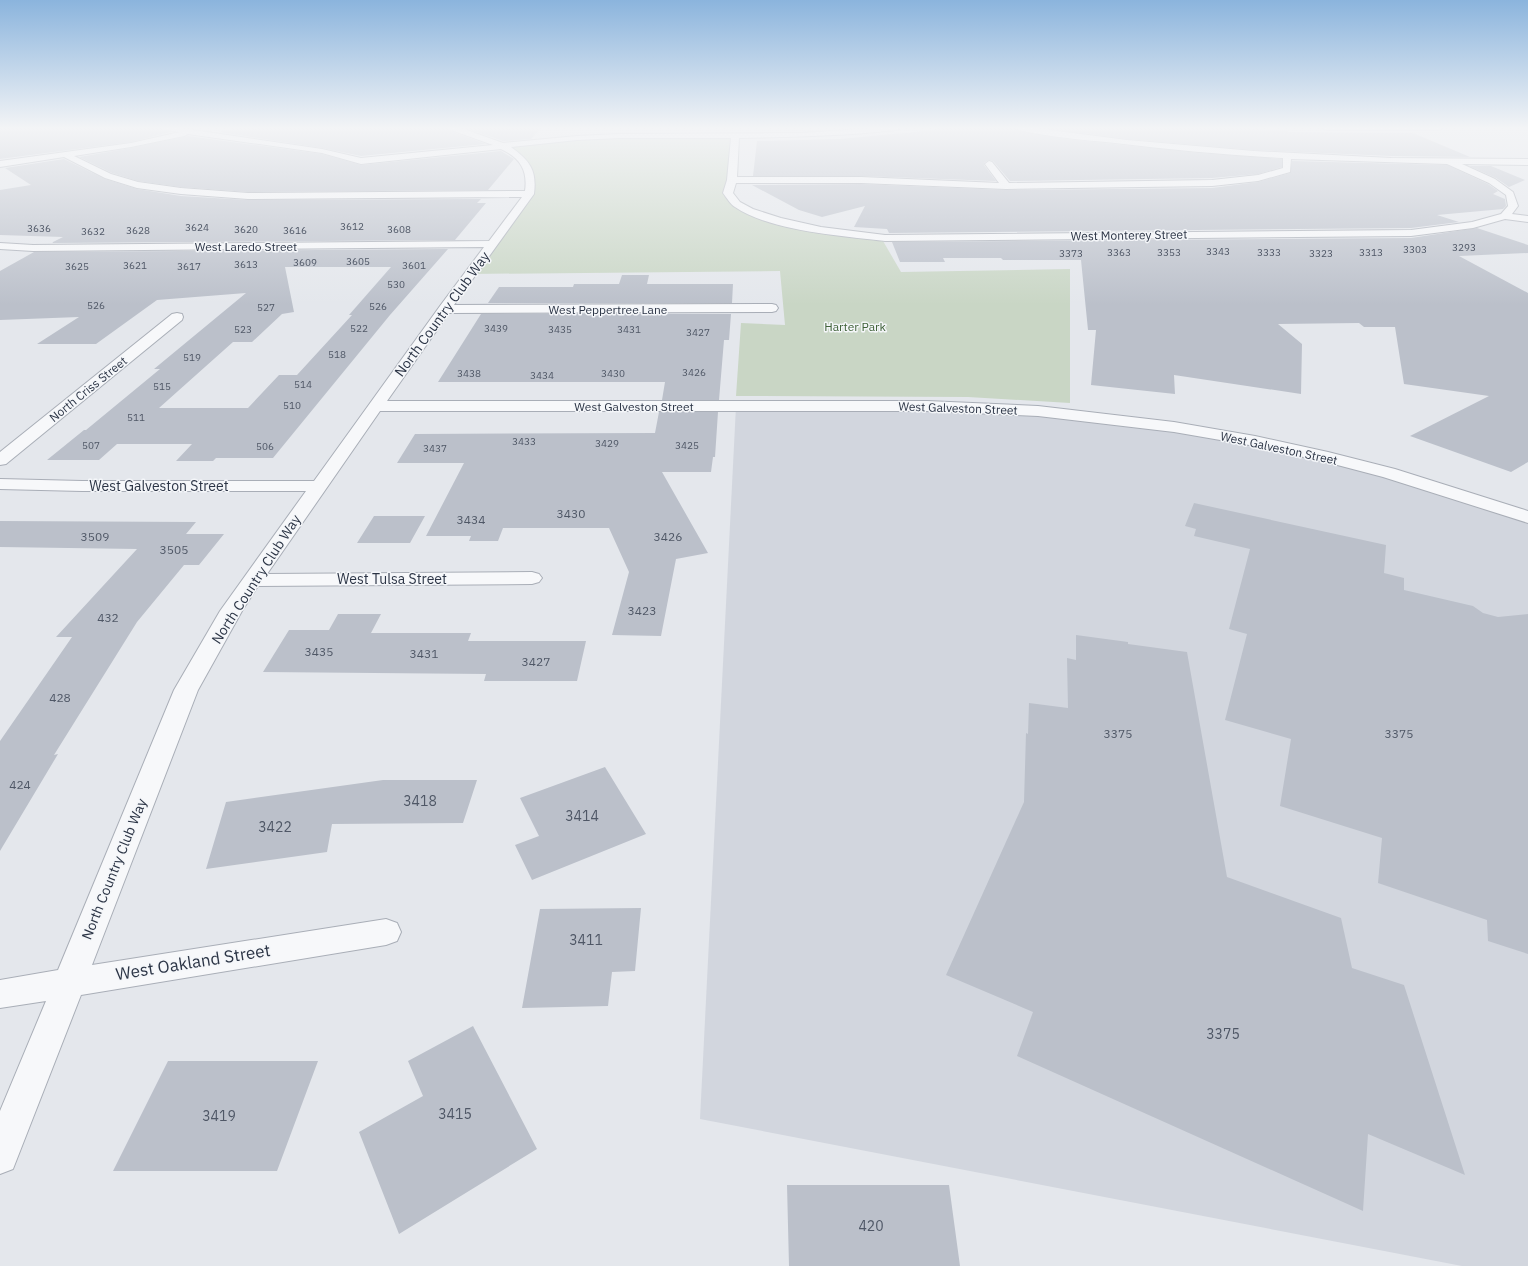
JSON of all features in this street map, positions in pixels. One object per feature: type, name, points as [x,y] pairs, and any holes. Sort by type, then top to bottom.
[{"type":"street","points":[[150,187],[181,192],[248,196],[529,194],[531,187]]},
{"type":"street","name":"West Monterey Street","points":[[730,187],[728,193],[737,204],[749,211],[778,221],[821,230],[885,238],[1411,233],[1473,225],[1504,216]]},
{"type":"street","points":[[1500,187],[1510,194],[1513,206],[1504,216]]},
{"type":"street","name":"North Country Club Way","points":[[0,1156],[186,690],[231,611],[252,580],[444,309],[529,194]]},
{"type":"street","points":[[1504,216],[1528,219]]},
{"type":"street","name":"West Laredo Street","points":[[0,246],[41,248],[492,244]]},
{"type":"street","name":"West Peppertree Lane","points":[[444,309],[772,308]]},
{"type":"street","name":"North Criss Street","points":[[0,460],[177,318]]},
{"type":"street","name":"West Galveston Street","points":[[375,406],[927,406],[1046,412],[1158,425],[1255,441],[1328,457],[1389,473],[1528,517]]},
{"type":"street","name":"West Galveston Street","points":[[0,484],[82,486],[318,486]]},
{"type":"street","name":"West Tulsa Street","points":[[252,580],[532,578]]},
{"type":"street","name":"West Oakland Street","points":[[0,994],[386,932]]},
{"type":"shaded area","points":[[736,406],[965,407],[1255,441],[1528,517],[1528,1266],[1462,1266],[700,1119]]},
{"type":"green space","name":"Harter Park","points":[[527,187],[729,187],[728,193],[737,204],[778,221],[885,238],[883,241],[901,272],[1070,269],[1070,403],[968,397],[736,396],[741,323],[785,325],[780,271],[470,274],[525,201]]},
{"type":"building","points":[[18,187],[131,187],[181,196],[248,200],[481,199],[477,203],[486,203],[455,240],[51,243],[63,237],[0,235],[0,190]]},
{"type":"building","points":[[182,187],[490,187],[488,190],[248,192]]},
{"type":"building","points":[[756,187],[935,187],[1006,190],[1492,187],[1498,191],[1493,194],[1505,199],[1506,206],[1503,209],[1437,215],[1459,222],[1411,228],[889,233],[887,229],[854,227],[865,206],[822,217],[799,210]]},
{"type":"building","points":[[1477,228],[1528,245],[1528,253],[1459,256],[1528,293],[1528,462],[1511,472],[1410,436],[1489,396],[1404,384],[1395,327],[1364,327],[1359,323],[1278,324],[1302,344],[1301,394],[1174,375],[1175,394],[1091,385],[1096,330],[1088,330],[1081,260],[943,258],[945,262],[900,262],[892,242],[1411,238]]},
{"type":"building","points":[[448,249],[390,315],[273,458],[216,458],[213,461],[176,461],[192,444],[117,444],[99,460],[47,460],[160,369],[154,369],[246,293],[157,300],[96,344],[37,344],[79,317],[0,320],[0,271],[34,252]],"holes":[[[285,267],[391,267],[349,315],[352,315],[297,375],[279,375],[248,408],[159,408],[233,342],[252,342],[282,314],[294,312]]]},
{"type":"building","points":[[622,275],[649,275],[647,284],[733,284],[732,303],[488,303],[499,287],[573,287],[574,284],[619,284]]},
{"type":"building","points":[[481,314],[731,314],[729,340],[724,340],[719,400],[662,400],[665,382],[438,382]]},
{"type":"building","points":[[659,412],[718,412],[715,457],[713,457],[711,472],[662,472],[708,553],[676,559],[661,636],[612,635],[629,572],[609,528],[503,528],[498,541],[469,541],[471,536],[426,536],[464,463],[397,463],[415,434],[655,433]]},
{"type":"building","points":[[1194,503],[1386,545],[1384,573],[1404,578],[1404,590],[1473,606],[1483,613],[1498,617],[1528,614],[1528,954],[1488,941],[1487,920],[1378,883],[1382,838],[1280,806],[1291,739],[1225,720],[1247,634],[1229,629],[1250,549],[1194,536],[1196,529],[1185,526]]},
{"type":"building","points":[[374,516],[425,516],[410,543],[357,543]]},
{"type":"building","points":[[0,521],[196,522],[186,534],[224,534],[199,565],[184,565],[137,622],[54,755],[58,754],[0,851],[0,741],[72,637],[56,637],[137,549],[0,547]]},
{"type":"building","points":[[338,614],[381,614],[371,633],[471,633],[468,641],[586,641],[577,681],[484,681],[486,674],[263,672],[289,630],[329,630]]},
{"type":"building","points":[[1076,635],[1187,652],[1227,877],[1341,918],[1352,968],[1404,985],[1465,1175],[1368,1134],[1363,1211],[1017,1056],[1033,1012],[946,975],[1024,802],[1026,733],[1028,734],[1029,703],[1068,708],[1067,658],[1076,660]]},
{"type":"building","points":[[605,767],[646,834],[532,880],[515,845],[539,836],[520,798]]},
{"type":"building","points":[[383,780],[477,780],[463,823],[332,824],[327,852],[206,869],[226,802]]},
{"type":"building","points":[[641,908],[635,971],[612,972],[608,1006],[522,1008],[540,909]]},
{"type":"building","points":[[473,1026],[537,1149],[399,1234],[359,1132],[423,1096],[408,1061]]},
{"type":"building","points":[[168,1061],[318,1061],[277,1171],[113,1171]]},
{"type":"building","points":[[787,1185],[949,1185],[960,1266],[789,1266]]}]
